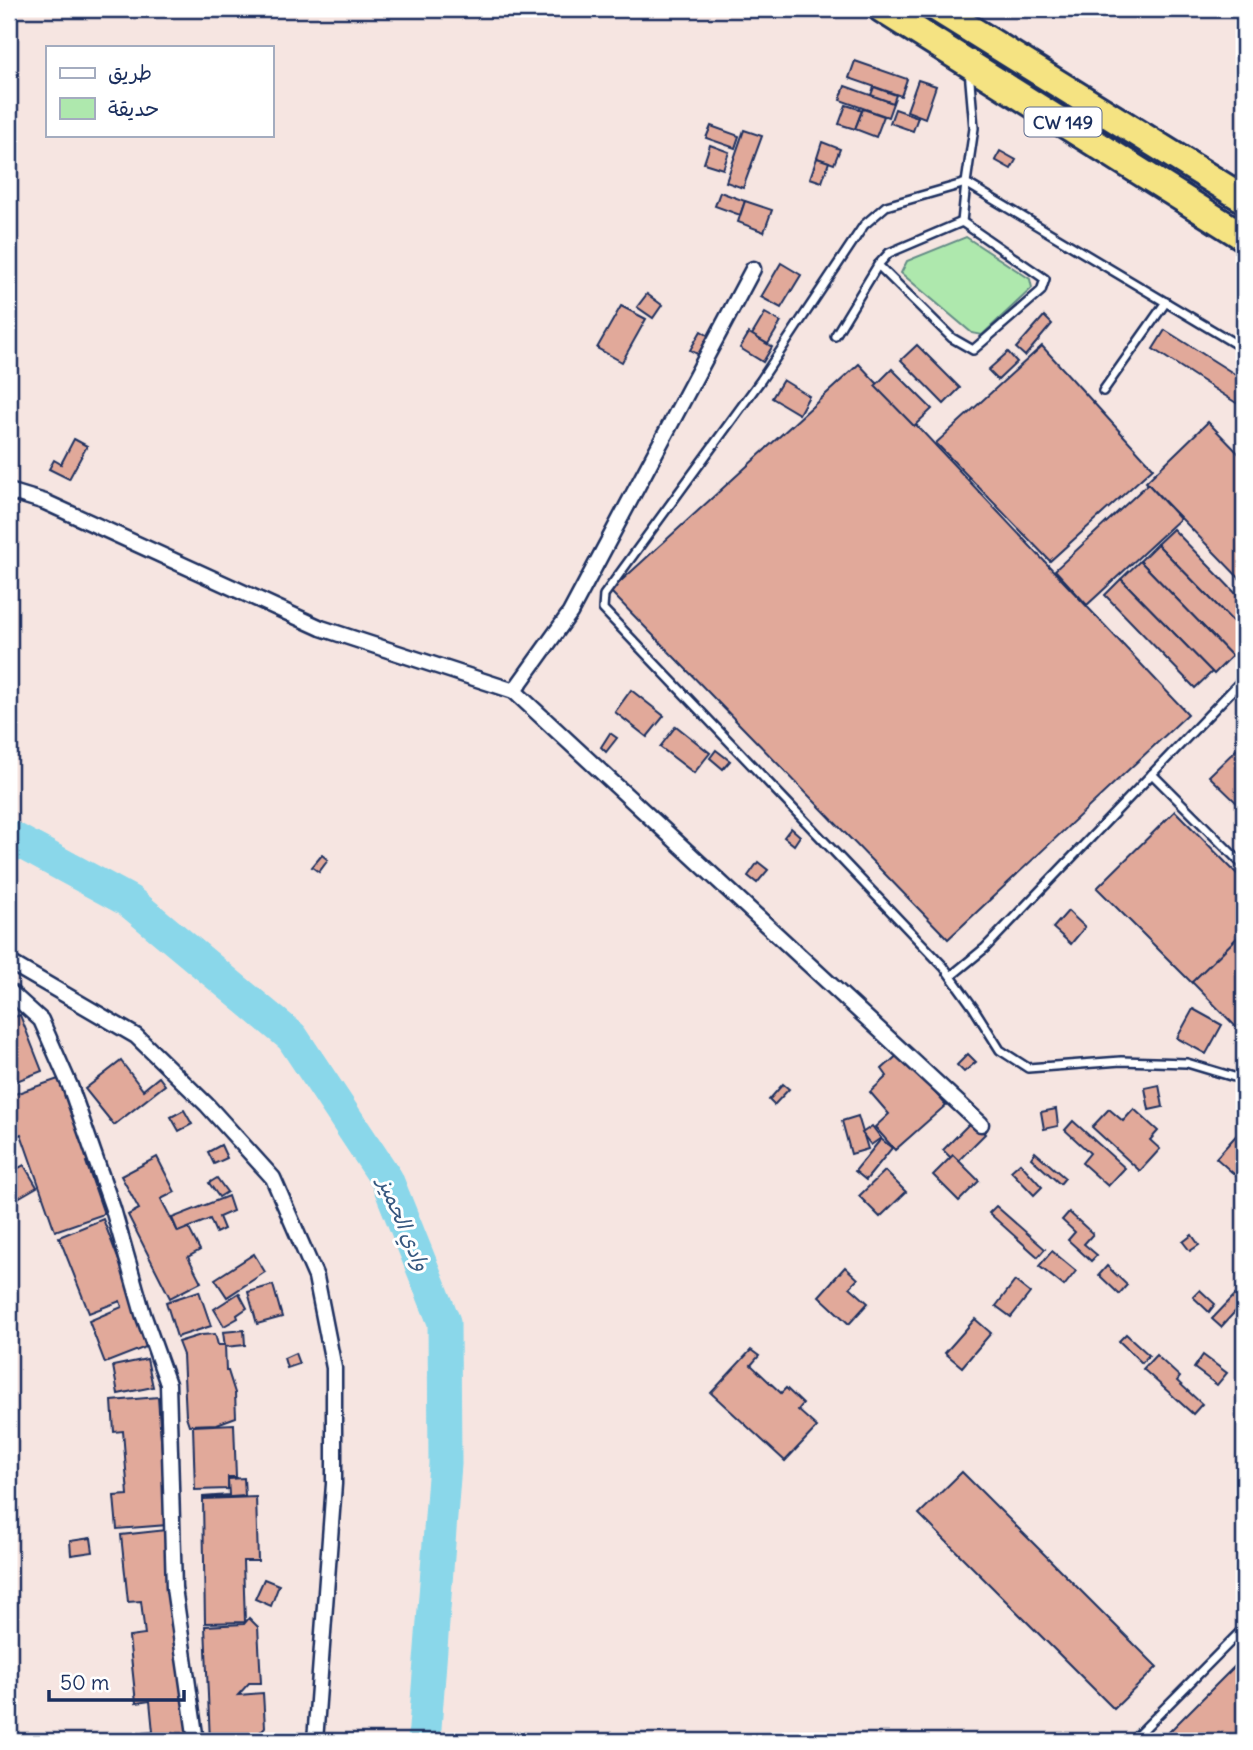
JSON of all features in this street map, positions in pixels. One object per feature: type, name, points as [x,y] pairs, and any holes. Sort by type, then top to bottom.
[{"type":"highway","name":"CW 149","points":[[881,9],[1244,237]]},
{"type":"highway","name":"CW 149","points":[[938,9],[1244,199]]},
{"type":"street","points":[[514,691],[570,613],[753,269]]},
{"type":"street","points":[[9,491],[45,502],[321,628],[514,691],[981,1124]]},
{"type":"street","points":[[9,962],[136,1036],[207,1105],[272,1178],[316,1277],[334,1368],[334,1484],[316,1741]]},
{"type":"street","points":[[9,991],[41,1020],[70,1086],[113,1209],[143,1314],[168,1384],[174,1588],[196,1741]]},
{"type":"lane","points":[[961,222],[974,128],[968,63]]},
{"type":"lane","points":[[1244,349],[965,183],[886,206],[864,225],[761,380],[604,595],[603,609],[951,976],[1000,1050],[1028,1068],[1121,1061],[1187,1063],[1244,1080]]},
{"type":"lane","points":[[835,336],[878,265],[889,253],[961,222]]},
{"type":"lane","points":[[878,265],[952,338],[973,350],[1041,291],[1045,279],[961,222]]},
{"type":"lane","points":[[1103,391],[1166,302]]},
{"type":"lane","points":[[951,976],[985,948],[1244,678]]},
{"type":"lane","points":[[1152,774],[1244,866]]},
{"type":"lane","points":[[1132,1741],[1244,1629]]},
{"type":"green space","points":[[966,237],[1030,279],[1032,288],[982,335],[972,333],[901,273],[907,261]]},
{"type":"building","points":[[855,61],[907,79],[901,96],[849,78]]},
{"type":"building","points":[[918,80],[936,86],[925,118],[907,111]]},
{"type":"building","points":[[845,86],[893,103],[888,117],[840,100]]},
{"type":"building","points":[[874,87],[896,95],[893,103],[871,95]]},
{"type":"building","points":[[846,105],[862,110],[855,129],[839,124]]},
{"type":"building","points":[[863,109],[884,116],[876,137],[855,129]]},
{"type":"building","points":[[895,109],[918,117],[913,131],[890,123]]},
{"type":"building","points":[[711,126],[739,136],[735,148],[706,138]]},
{"type":"building","points":[[744,130],[762,136],[743,188],[726,182]]},
{"type":"building","points":[[822,142],[840,149],[834,164],[817,158]]},
{"type":"building","points":[[710,145],[729,152],[723,169],[704,163]]},
{"type":"building","points":[[1000,151],[1016,160],[1011,169],[995,160]]},
{"type":"building","points":[[817,158],[829,162],[822,182],[810,178]]},
{"type":"building","points":[[720,192],[745,201],[740,215],[715,206]]},
{"type":"building","points":[[745,201],[772,210],[764,232],[738,222]]},
{"type":"building","points":[[781,263],[801,275],[781,308],[761,297]]},
{"type":"building","points":[[647,294],[662,305],[653,318],[637,307]]},
{"type":"building","points":[[621,306],[646,319],[622,362],[597,348]]},
{"type":"building","points":[[765,313],[781,322],[768,344],[752,335]]},
{"type":"building","points":[[1044,316],[1052,324],[1025,356],[1016,348]]},
{"type":"building","points":[[1165,330],[1244,380],[1244,408],[1153,349]]},
{"type":"building","points":[[701,331],[712,338],[701,356],[690,350]]},
{"type":"building","points":[[749,333],[772,347],[763,362],[740,348]]},
{"type":"building","points":[[917,345],[960,388],[944,404],[901,360]]},
{"type":"building","points":[[1042,346],[1153,468],[1050,561],[936,443]]},
{"type":"building","points":[[1008,352],[1017,362],[998,380],[988,370]]},
{"type":"building","points":[[859,364],[1188,714],[948,939],[610,591]]},
{"type":"building","points":[[892,369],[932,409],[914,426],[875,386]]},
{"type":"building","points":[[783,380],[809,396],[799,414],[772,398]]},
{"type":"building","points":[[1208,422],[1244,459],[1244,583],[1146,482]]},
{"type":"building","points":[[74,439],[87,446],[69,479],[49,469],[54,460],[61,464]]},
{"type":"building","points":[[1148,484],[1180,519],[1087,605],[1055,570]]},
{"type":"building","points":[[1173,529],[1244,602],[1244,633],[1157,544]]},
{"type":"building","points":[[1157,544],[1244,633],[1244,644],[1232,656],[1140,561]]},
{"type":"building","points":[[1140,561],[1232,656],[1214,674],[1121,579]]},
{"type":"building","points":[[1121,579],[1212,672],[1195,688],[1105,595]]},
{"type":"building","points":[[631,690],[664,716],[647,737],[615,712]]},
{"type":"building","points":[[676,726],[710,753],[694,773],[660,747]]},
{"type":"building","points":[[610,733],[617,738],[606,752],[601,747]]},
{"type":"building","points":[[1244,742],[1244,810],[1209,776]]},
{"type":"building","points":[[716,750],[730,761],[723,769],[710,758]]},
{"type":"building","points":[[1175,811],[1244,881],[1244,931],[1192,983],[1097,888]]},
{"type":"building","points":[[791,828],[800,836],[794,845],[784,837]]},
{"type":"building","points":[[322,855],[328,860],[319,872],[312,867]]},
{"type":"building","points":[[758,862],[768,870],[757,883],[748,876]]},
{"type":"building","points":[[1068,911],[1085,927],[1071,944],[1053,928]]},
{"type":"building","points":[[1244,931],[1244,1035],[1192,982]]},
{"type":"building","points":[[1193,1009],[1222,1025],[1206,1054],[1177,1038]]},
{"type":"building","points":[[20,1015],[42,1071],[9,1084],[9,1019]]},
{"type":"building","points":[[900,1053],[946,1105],[895,1150],[875,1127],[889,1114],[870,1092],[887,1076],[882,1069]]},
{"type":"building","points":[[968,1054],[976,1062],[964,1072],[957,1065]]},
{"type":"building","points":[[121,1061],[143,1090],[159,1077],[165,1085],[114,1125],[85,1089]]},
{"type":"building","points":[[64,1077],[93,1159],[86,1162],[104,1214],[55,1231],[21,1134],[9,1139],[9,1096]]},
{"type":"building","points":[[783,1084],[789,1089],[774,1105],[769,1100]]},
{"type":"building","points":[[1159,1085],[1163,1107],[1149,1110],[1145,1088]]},
{"type":"building","points":[[1056,1109],[1058,1126],[1044,1129],[1041,1112]]},
{"type":"building","points":[[1109,1109],[1123,1121],[1134,1109],[1158,1131],[1150,1140],[1160,1149],[1140,1171],[1092,1127]]},
{"type":"building","points":[[184,1110],[192,1124],[179,1131],[171,1117]]},
{"type":"building","points":[[858,1116],[868,1149],[851,1154],[842,1121]]},
{"type":"building","points":[[972,1121],[985,1134],[956,1163],[943,1150]]},
{"type":"building","points":[[1073,1121],[1125,1168],[1108,1186],[1082,1163],[1090,1153],[1065,1130]]},
{"type":"building","points":[[872,1126],[881,1138],[871,1145],[862,1133]]},
{"type":"building","points":[[1241,1130],[1244,1133],[1244,1183],[1216,1158]]},
{"type":"building","points":[[881,1139],[892,1148],[866,1180],[855,1171]]},
{"type":"building","points":[[221,1145],[227,1158],[214,1164],[208,1152]]},
{"type":"building","points":[[1035,1152],[1065,1178],[1060,1184],[1031,1158]]},
{"type":"building","points":[[953,1155],[979,1181],[959,1201],[933,1175]]},
{"type":"building","points":[[157,1157],[175,1192],[161,1199],[177,1230],[187,1225],[200,1250],[188,1257],[201,1282],[170,1298],[128,1215],[139,1209],[121,1176]]},
{"type":"building","points":[[1020,1163],[1042,1187],[1034,1195],[1011,1171]]},
{"type":"building","points":[[24,1165],[37,1187],[11,1202],[9,1173]]},
{"type":"building","points":[[885,1171],[906,1192],[880,1217],[859,1196]]},
{"type":"building","points":[[217,1178],[227,1192],[219,1197],[209,1183]]},
{"type":"building","points":[[228,1196],[233,1211],[219,1217],[224,1229],[216,1233],[210,1219],[178,1232],[172,1218]]},
{"type":"building","points":[[996,1206],[1045,1249],[1038,1257],[989,1213]]},
{"type":"building","points":[[1069,1212],[1093,1234],[1084,1244],[1097,1255],[1091,1261],[1068,1240],[1075,1232],[1062,1220]]},
{"type":"building","points":[[103,1219],[151,1345],[105,1363],[89,1321],[122,1307],[120,1301],[89,1313],[59,1237]]},
{"type":"building","points":[[1192,1235],[1199,1245],[1190,1251],[1183,1242]]},
{"type":"building","points":[[1052,1251],[1076,1271],[1064,1286],[1039,1266]]},
{"type":"building","points":[[254,1254],[265,1272],[227,1297],[215,1279]]},
{"type":"building","points":[[1107,1266],[1127,1285],[1119,1294],[1099,1275]]},
{"type":"building","points":[[845,1267],[858,1279],[850,1287],[868,1303],[849,1324],[819,1296]]},
{"type":"building","points":[[1015,1281],[1030,1293],[1011,1317],[996,1306]]},
{"type":"building","points":[[273,1285],[282,1317],[257,1324],[248,1292]]},
{"type":"building","points":[[1200,1290],[1215,1304],[1209,1312],[1193,1297]]},
{"type":"building","points":[[199,1291],[211,1326],[177,1337],[166,1302]]},
{"type":"building","points":[[239,1293],[247,1308],[237,1315],[238,1318],[224,1326],[214,1309]]},
{"type":"building","points":[[1235,1295],[1243,1303],[1221,1327],[1212,1319]]},
{"type":"building","points":[[975,1319],[991,1333],[962,1367],[945,1353]]},
{"type":"building","points":[[244,1330],[245,1345],[225,1347],[223,1332]]},
{"type":"building","points":[[215,1334],[218,1345],[225,1345],[226,1371],[235,1393],[236,1417],[217,1424],[189,1425],[186,1416],[183,1355],[178,1342]]},
{"type":"building","points":[[1126,1334],[1149,1355],[1142,1363],[1119,1341]]},
{"type":"building","points":[[751,1350],[759,1356],[751,1365],[781,1393],[786,1388],[803,1404],[798,1410],[817,1427],[785,1461],[711,1393]]},
{"type":"building","points":[[295,1353],[299,1364],[287,1368],[284,1358]]},
{"type":"building","points":[[1156,1355],[1180,1377],[1177,1381],[1202,1404],[1193,1414],[1143,1369]]},
{"type":"building","points":[[1203,1355],[1227,1373],[1217,1385],[1194,1368]]},
{"type":"building","points":[[147,1359],[153,1387],[118,1394],[113,1366]]},
{"type":"building","points":[[158,1397],[167,1525],[117,1529],[114,1496],[128,1495],[123,1431],[114,1432],[112,1401]]},
{"type":"building","points":[[234,1424],[236,1477],[228,1477],[228,1489],[195,1490],[193,1426]]},
{"type":"building","points":[[962,1472],[1157,1667],[1114,1709],[919,1514]]},
{"type":"building","points":[[244,1478],[245,1496],[203,1499],[229,1495],[228,1479]]},
{"type":"building","points":[[256,1497],[258,1561],[243,1561],[245,1622],[205,1623],[203,1499]]},
{"type":"building","points":[[166,1530],[188,1741],[144,1741],[143,1733],[153,1732],[150,1701],[136,1703],[129,1637],[145,1635],[141,1601],[128,1602],[121,1535]]},
{"type":"building","points":[[91,1538],[93,1552],[71,1555],[70,1541]]},
{"type":"building","points":[[264,1579],[279,1585],[271,1606],[255,1599]]},
{"type":"building","points":[[249,1618],[258,1627],[261,1683],[249,1683],[238,1695],[263,1693],[265,1727],[252,1741],[210,1741],[205,1626],[244,1624]]},
{"type":"building","points":[[1244,1657],[1244,1741],[1160,1741]]},
{"type":"waterway","name":"وادي الحميز","points":[[9,836],[129,901],[292,1037],[387,1180],[444,1322],[445,1464],[424,1741]]}]
